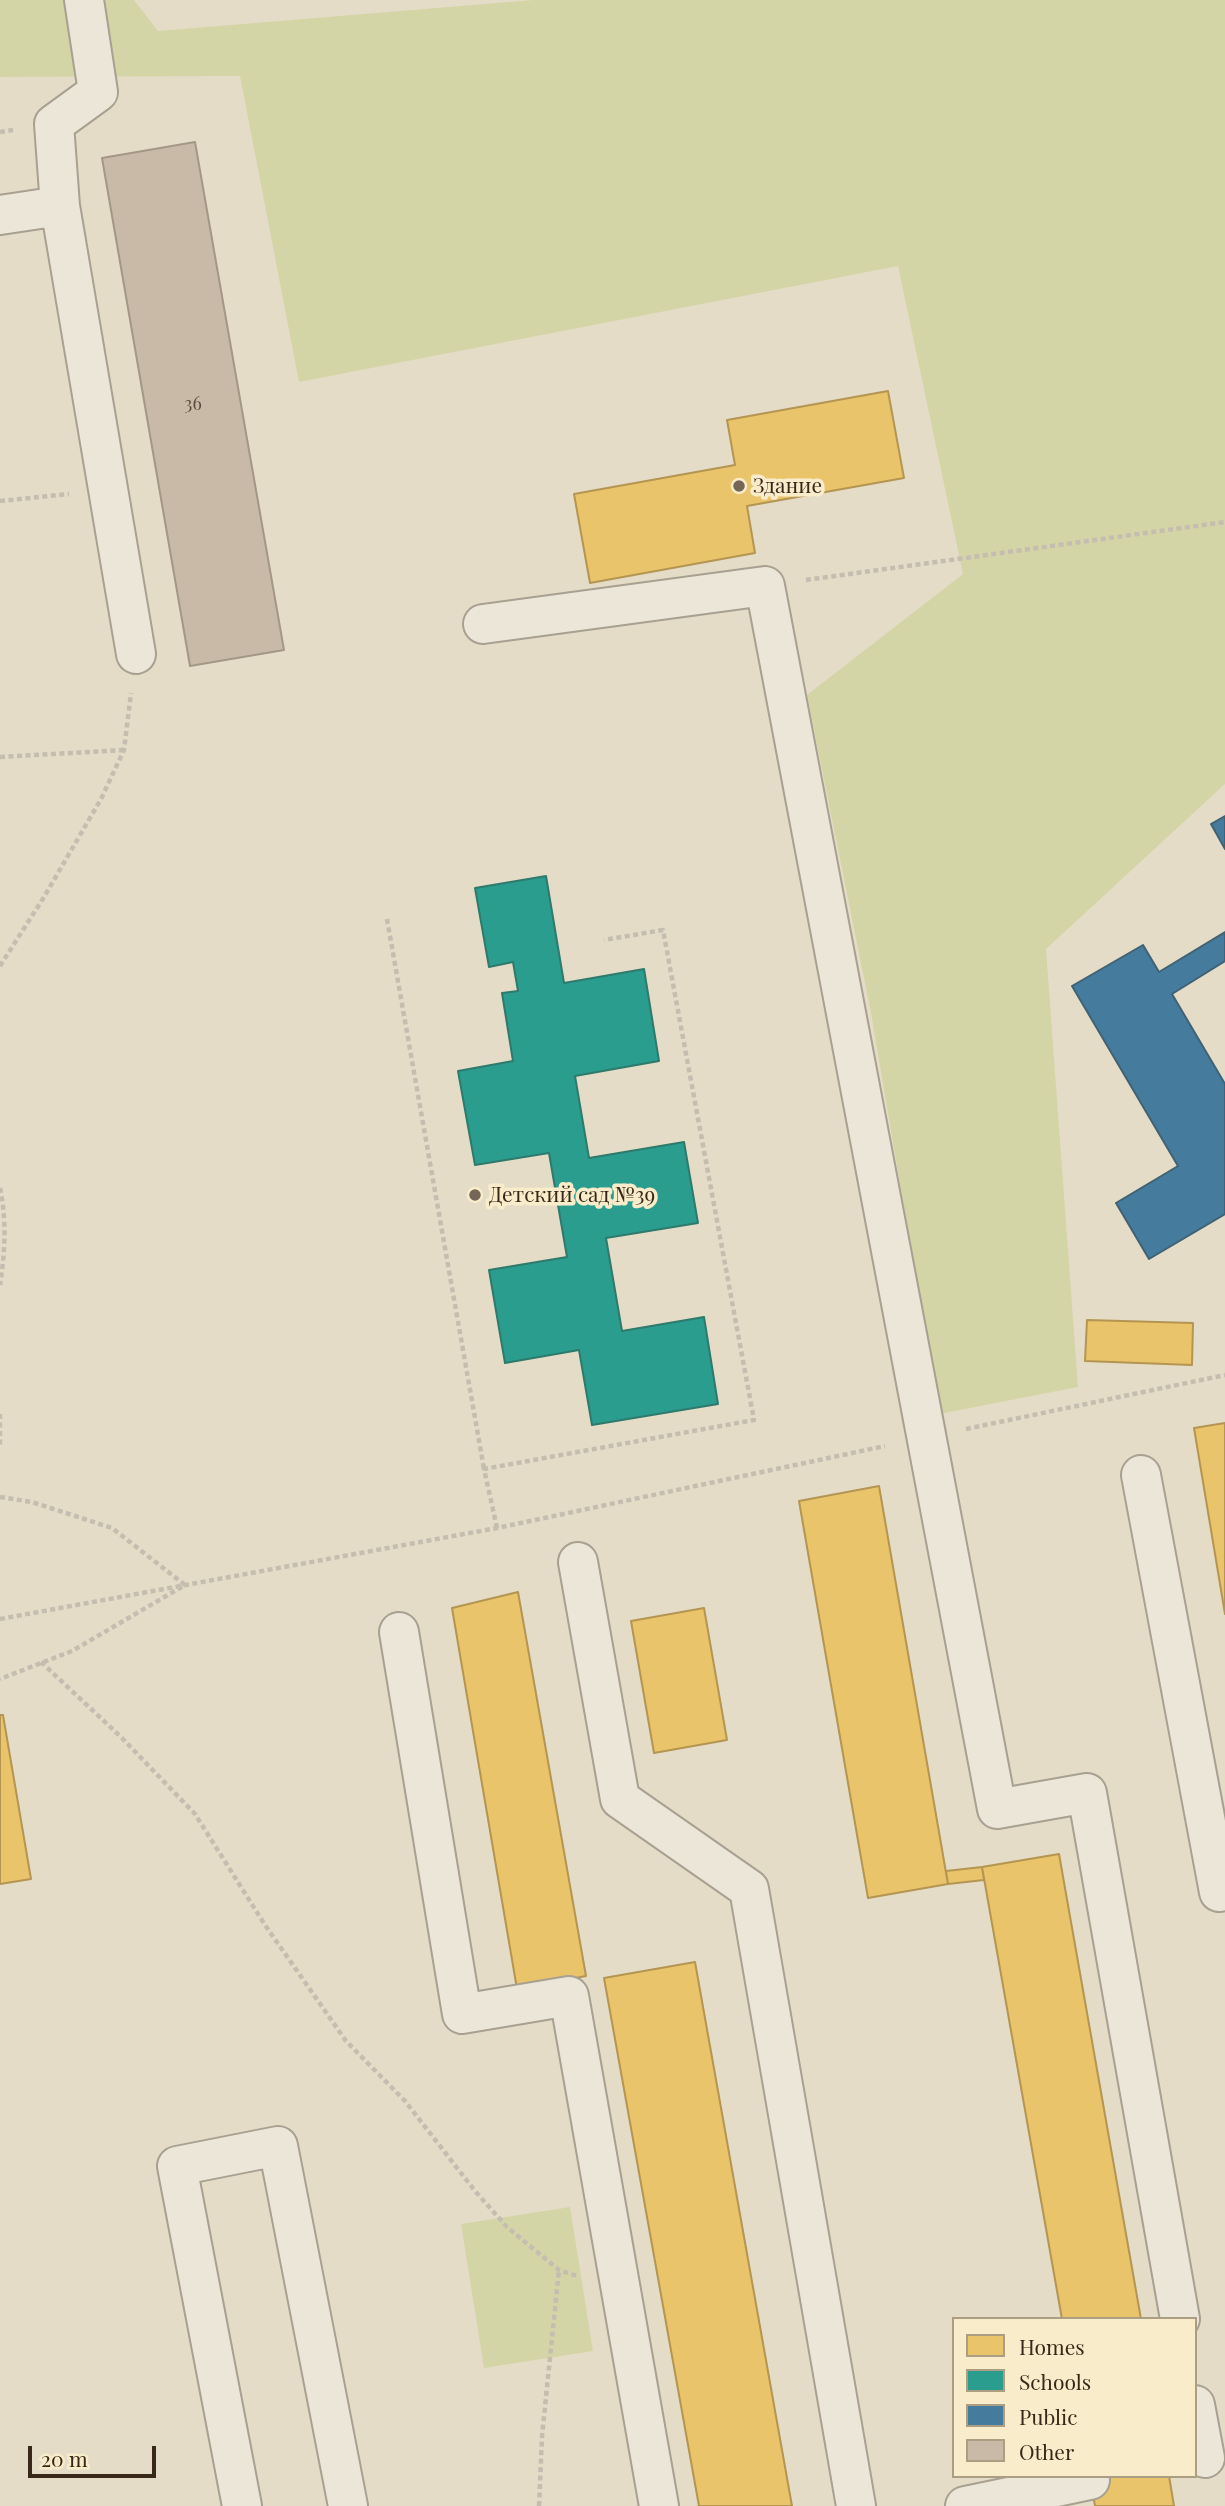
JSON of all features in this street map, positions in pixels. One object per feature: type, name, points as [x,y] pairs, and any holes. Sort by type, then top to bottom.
[{"type":"street","points":[[84,0],[99,92],[54,124],[60,206],[136,654]]},
{"type":"street","points":[[0,215],[60,206]]},
{"type":"street","points":[[483,624],[765,586],[997,1809],[1087,1793],[1180,2317]]},
{"type":"street","points":[[1141,1475],[1219,1892],[1225,1891]]},
{"type":"street","points":[[578,1562],[620,1799],[749,1888],[856,2506]]},
{"type":"street","points":[[399,1632],[462,2014],[569,1996],[659,2506]]},
{"type":"street","points":[[242,2506],[177,2165],[278,2146],[348,2506]]},
{"type":"street","points":[[1197,2413],[1208,2458]]},
{"type":"street","points":[[965,2506],[1023,2500],[1090,2480]]},
{"type":"path","points":[[0,501],[108,489]]},
{"type":"path","points":[[765,586],[1225,522]]},
{"type":"path","points":[[0,966],[95,810],[124,750],[136,654]]},
{"type":"path","points":[[0,757],[124,750]]},
{"type":"path","points":[[387,919],[496,1528]]},
{"type":"path","points":[[484,1469],[754,1420],[663,930],[604,940]]},
{"type":"path","points":[[0,1188],[4,1203],[6,1247],[0,1284]]},
{"type":"path","points":[[0,1619],[496,1528],[1225,1375]]},
{"type":"path","points":[[0,1414],[0,1446]]},
{"type":"path","points":[[0,1497],[32,1502],[113,1528],[185,1585]]},
{"type":"path","points":[[0,1679],[72,1651],[185,1585]]},
{"type":"path","points":[[41,1662],[121,1737],[195,1814],[265,1925],[346,2041],[405,2101],[475,2191],[507,2227],[559,2270],[621,2289]]},
{"type":"path","points":[[539,2506],[542,2436],[559,2270]]},
{"type":"green space","points":[[0,0],[134,0],[158,31],[533,0],[1225,0],[1225,784],[1046,949],[1078,1387],[939,1414],[871,1013],[807,695],[963,574],[898,266],[299,382],[240,76],[0,77]]},
{"type":"green space","points":[[570,2207],[593,2351],[484,2368],[461,2224]]},
{"type":"building: Homes","name":"Здание","points":[[888,391],[904,478],[747,506],[755,553],[590,583],[574,494],[735,465],[727,420]]},
{"type":"building: Homes","points":[[1087,1320],[1193,1323],[1192,1365],[1085,1361]]},
{"type":"building: Homes","points":[[1225,1423],[1225,1614],[1194,1428]]},
{"type":"building: Homes","points":[[879,1486],[948,1884],[868,1898],[799,1501]]},
{"type":"building: Homes","points":[[518,1592],[586,1976],[517,1989],[452,1608]]},
{"type":"building: Homes","points":[[704,1608],[727,1740],[654,1753],[631,1621]]},
{"type":"building: Homes","points":[[0,1715],[3,1715],[31,1879],[0,1884]]},
{"type":"building: Homes","points":[[1059,1854],[1141,2317],[1062,2317],[982,1867]]},
{"type":"building: Homes","points":[[982,1867],[984,1880],[948,1884],[946,1871]]},
{"type":"building: Homes","points":[[695,1962],[792,2506],[699,2506],[604,1978]]},
{"type":"building: Homes","points":[[1090,2478],[1169,2478],[1174,2506],[1095,2506]]},
{"type":"building: Schools","points":[[546,876],[564,983],[644,969],[659,1061],[575,1076],[589,1158],[684,1142],[698,1223],[606,1238],[622,1331],[704,1317],[718,1404],[592,1425],[579,1350],[505,1363],[489,1270],[567,1257],[549,1153],[475,1165],[458,1071],[513,1061],[502,993],[518,991],[513,962],[489,967],[475,888]]},
{"type":"building: Public","points":[[1225,816],[1225,849],[1211,824]]},
{"type":"building: Public","points":[[1225,932],[1225,961],[1172,994],[1225,1084],[1225,1214],[1149,1259],[1116,1203],[1178,1166],[1072,986],[1143,945],[1159,972]]},
{"type":"building: Other","points":[[195,142],[284,650],[190,666],[102,158]]},
{"type":"place","name":"Здание","points":[[739,486]]},
{"type":"place","name":"Детский сад №39","points":[[475,1195]]}]
